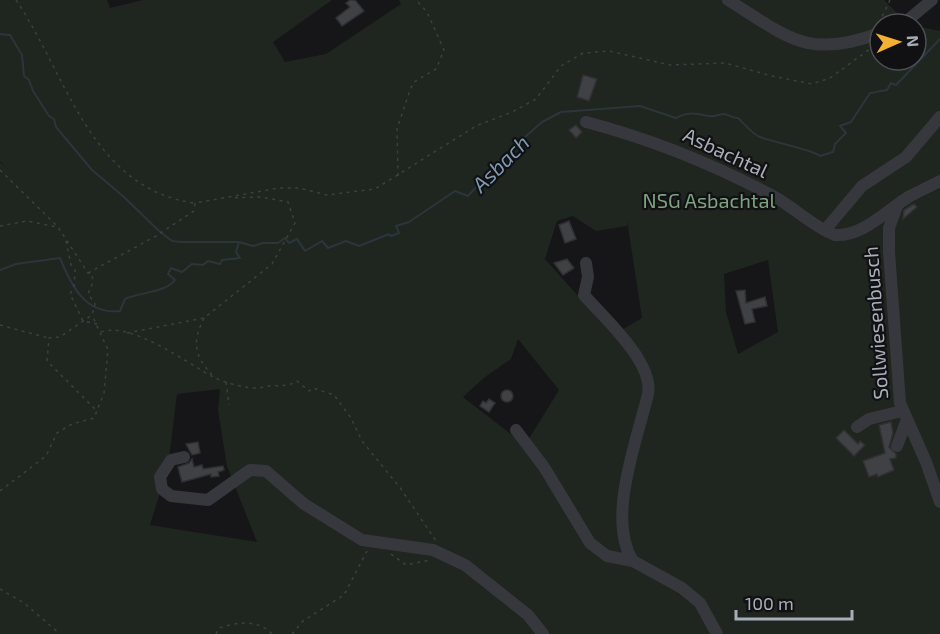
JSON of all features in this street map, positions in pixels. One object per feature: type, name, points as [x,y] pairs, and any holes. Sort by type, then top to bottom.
[{"type":"street","points":[[728,0],[772,29],[810,45],[828,46],[868,39]]},
{"type":"street","points":[[918,12],[932,0]]},
{"type":"street","points":[[825,230],[862,186],[906,157],[940,117]]},
{"type":"street","name":"Asbachtal","points":[[586,122],[643,137],[741,179],[776,197],[825,230]]},
{"type":"street","name":"Sollwiesenbusch","points":[[825,230],[841,236],[853,232],[940,181]]},
{"type":"street","name":"Sollwiesenbusch","points":[[897,206],[889,228],[889,252],[904,416],[926,462],[940,502]]},
{"type":"street","points":[[586,263],[588,277],[584,295],[623,340],[649,377],[648,394],[621,516],[622,541],[633,561]]},
{"type":"street","points":[[856,427],[869,419],[904,416],[897,446]]},
{"type":"street","points":[[516,430],[544,467],[590,543],[607,556],[633,561],[692,595],[700,603],[717,634]]},
{"type":"street","points":[[184,457],[171,460],[160,477],[162,489],[171,496],[208,500],[250,470],[262,469],[270,473],[304,504],[362,540],[419,547],[445,555],[465,565],[507,598],[534,622],[543,634]]},
{"type":"path","points":[[16,0],[34,27],[78,112],[109,159],[147,188],[167,198],[195,203],[279,188],[299,188],[327,195],[367,192],[398,177],[476,126],[512,112],[536,99],[561,66],[583,53],[600,51],[670,65],[725,63],[812,84],[830,78],[868,46]]},
{"type":"path","points":[[398,177],[397,129],[410,90],[414,82],[436,69],[444,50],[427,12],[416,0]]},
{"type":"path","points":[[0,170],[58,227],[88,273],[92,274],[93,282],[88,294],[94,304],[92,315],[108,350],[104,393],[94,418],[72,424],[57,433],[46,456],[0,491]]},
{"type":"path","points":[[214,378],[201,362],[195,336],[204,318],[272,264],[295,223],[288,202],[261,197],[225,198]]},
{"type":"path","points":[[88,273],[166,230],[194,211],[195,203]]},
{"type":"path","points":[[0,226],[27,221],[58,227]]},
{"type":"path","points":[[66,240],[71,266],[75,270],[70,294],[83,321]]},
{"type":"path","points":[[0,325],[49,338],[60,337],[92,315]]},
{"type":"path","points":[[126,334],[204,318]]},
{"type":"path","points":[[83,321],[98,324]]},
{"type":"path","points":[[101,332],[109,329],[126,334],[184,357],[214,378],[257,388],[290,386],[297,381],[309,391],[313,387],[334,395],[351,418],[362,441],[401,489],[445,555],[422,563],[406,565],[376,543],[364,554],[344,596],[303,621],[292,634]]},
{"type":"path","points":[[49,338],[47,361],[96,410]]},
{"type":"path","points":[[226,381],[229,405]]},
{"type":"path","points":[[0,589],[24,603],[60,634]]},
{"type":"path","points":[[216,634],[219,628],[237,622],[265,626],[272,634]]},
{"type":"green space","name":"NSG Asbachtal","points":[[0,0],[107,0],[110,8],[143,0],[332,0],[273,42],[285,62],[326,54],[401,4],[399,0],[884,0],[896,12],[868,12],[868,72],[928,72],[928,28],[940,31],[940,634],[0,634],[0,162],[10,171],[0,161]],"holes":[[[573,216],[596,231],[627,226],[627,220],[642,318],[613,335],[545,259],[557,221]],[[768,260],[778,332],[738,354],[726,312],[724,274]],[[518,339],[559,390],[525,445],[463,397],[485,377],[511,359]],[[220,389],[218,410],[227,466],[257,542],[150,525],[168,467],[177,394]]]},
{"type":"building","points":[[355,0],[364,11],[342,26],[336,18],[350,7],[346,3]]},
{"type":"building","points":[[583,75],[597,79],[589,101],[577,97]]},
{"type":"building","points":[[576,125],[582,132],[576,138],[569,130]]},
{"type":"building","points":[[914,204],[917,207],[903,219],[904,210]]},
{"type":"building","points":[[569,221],[576,239],[565,243],[559,225]]},
{"type":"building","points":[[567,259],[574,268],[563,275],[554,263]]},
{"type":"building","points":[[745,290],[746,303],[765,297],[767,306],[752,309],[755,322],[745,324],[736,291]]},
{"type":"building","points":[[509,390],[512,391],[512,401],[505,402],[502,401],[501,394],[502,391]]},
{"type":"building","points":[[489,399],[495,403],[489,412],[480,406],[483,401],[486,403]]},
{"type":"building","points":[[891,422],[893,433],[889,447],[896,454],[896,458],[890,459],[894,470],[878,477],[877,474],[869,477],[863,461],[885,453],[879,425]]},
{"type":"building","points":[[844,430],[858,444],[860,441],[865,445],[854,456],[836,438]]},
{"type":"building","points":[[198,442],[200,453],[192,455],[186,444]]},
{"type":"building","points":[[192,459],[194,467],[202,465],[203,469],[223,466],[224,470],[218,472],[219,476],[211,477],[211,474],[182,482],[178,467],[189,463]]},
{"type":"waterway","points":[[0,34],[10,35],[22,55],[24,76],[29,80],[33,91],[49,116],[54,119],[56,127],[92,170],[158,230],[172,241],[238,242]]},
{"type":"waterway","name":"Asbach","points":[[0,270],[16,264],[60,258],[81,296],[97,308],[120,311],[125,299],[159,290],[171,284],[175,280],[168,274],[171,268],[182,272],[192,264],[203,265],[208,261],[220,264],[222,260],[240,258],[236,252],[239,242],[253,246],[278,243],[285,238],[289,243],[297,239],[305,251],[322,241],[328,248],[346,241],[359,246],[389,234],[391,236],[399,233],[396,226],[409,222],[455,191],[468,196],[508,152],[542,122],[561,112],[640,106],[676,118],[689,114],[711,116],[724,114],[738,118],[760,137],[820,156],[833,152],[835,144],[846,133],[840,126],[851,122],[870,93],[887,90],[891,83],[896,85],[940,39]]}]
